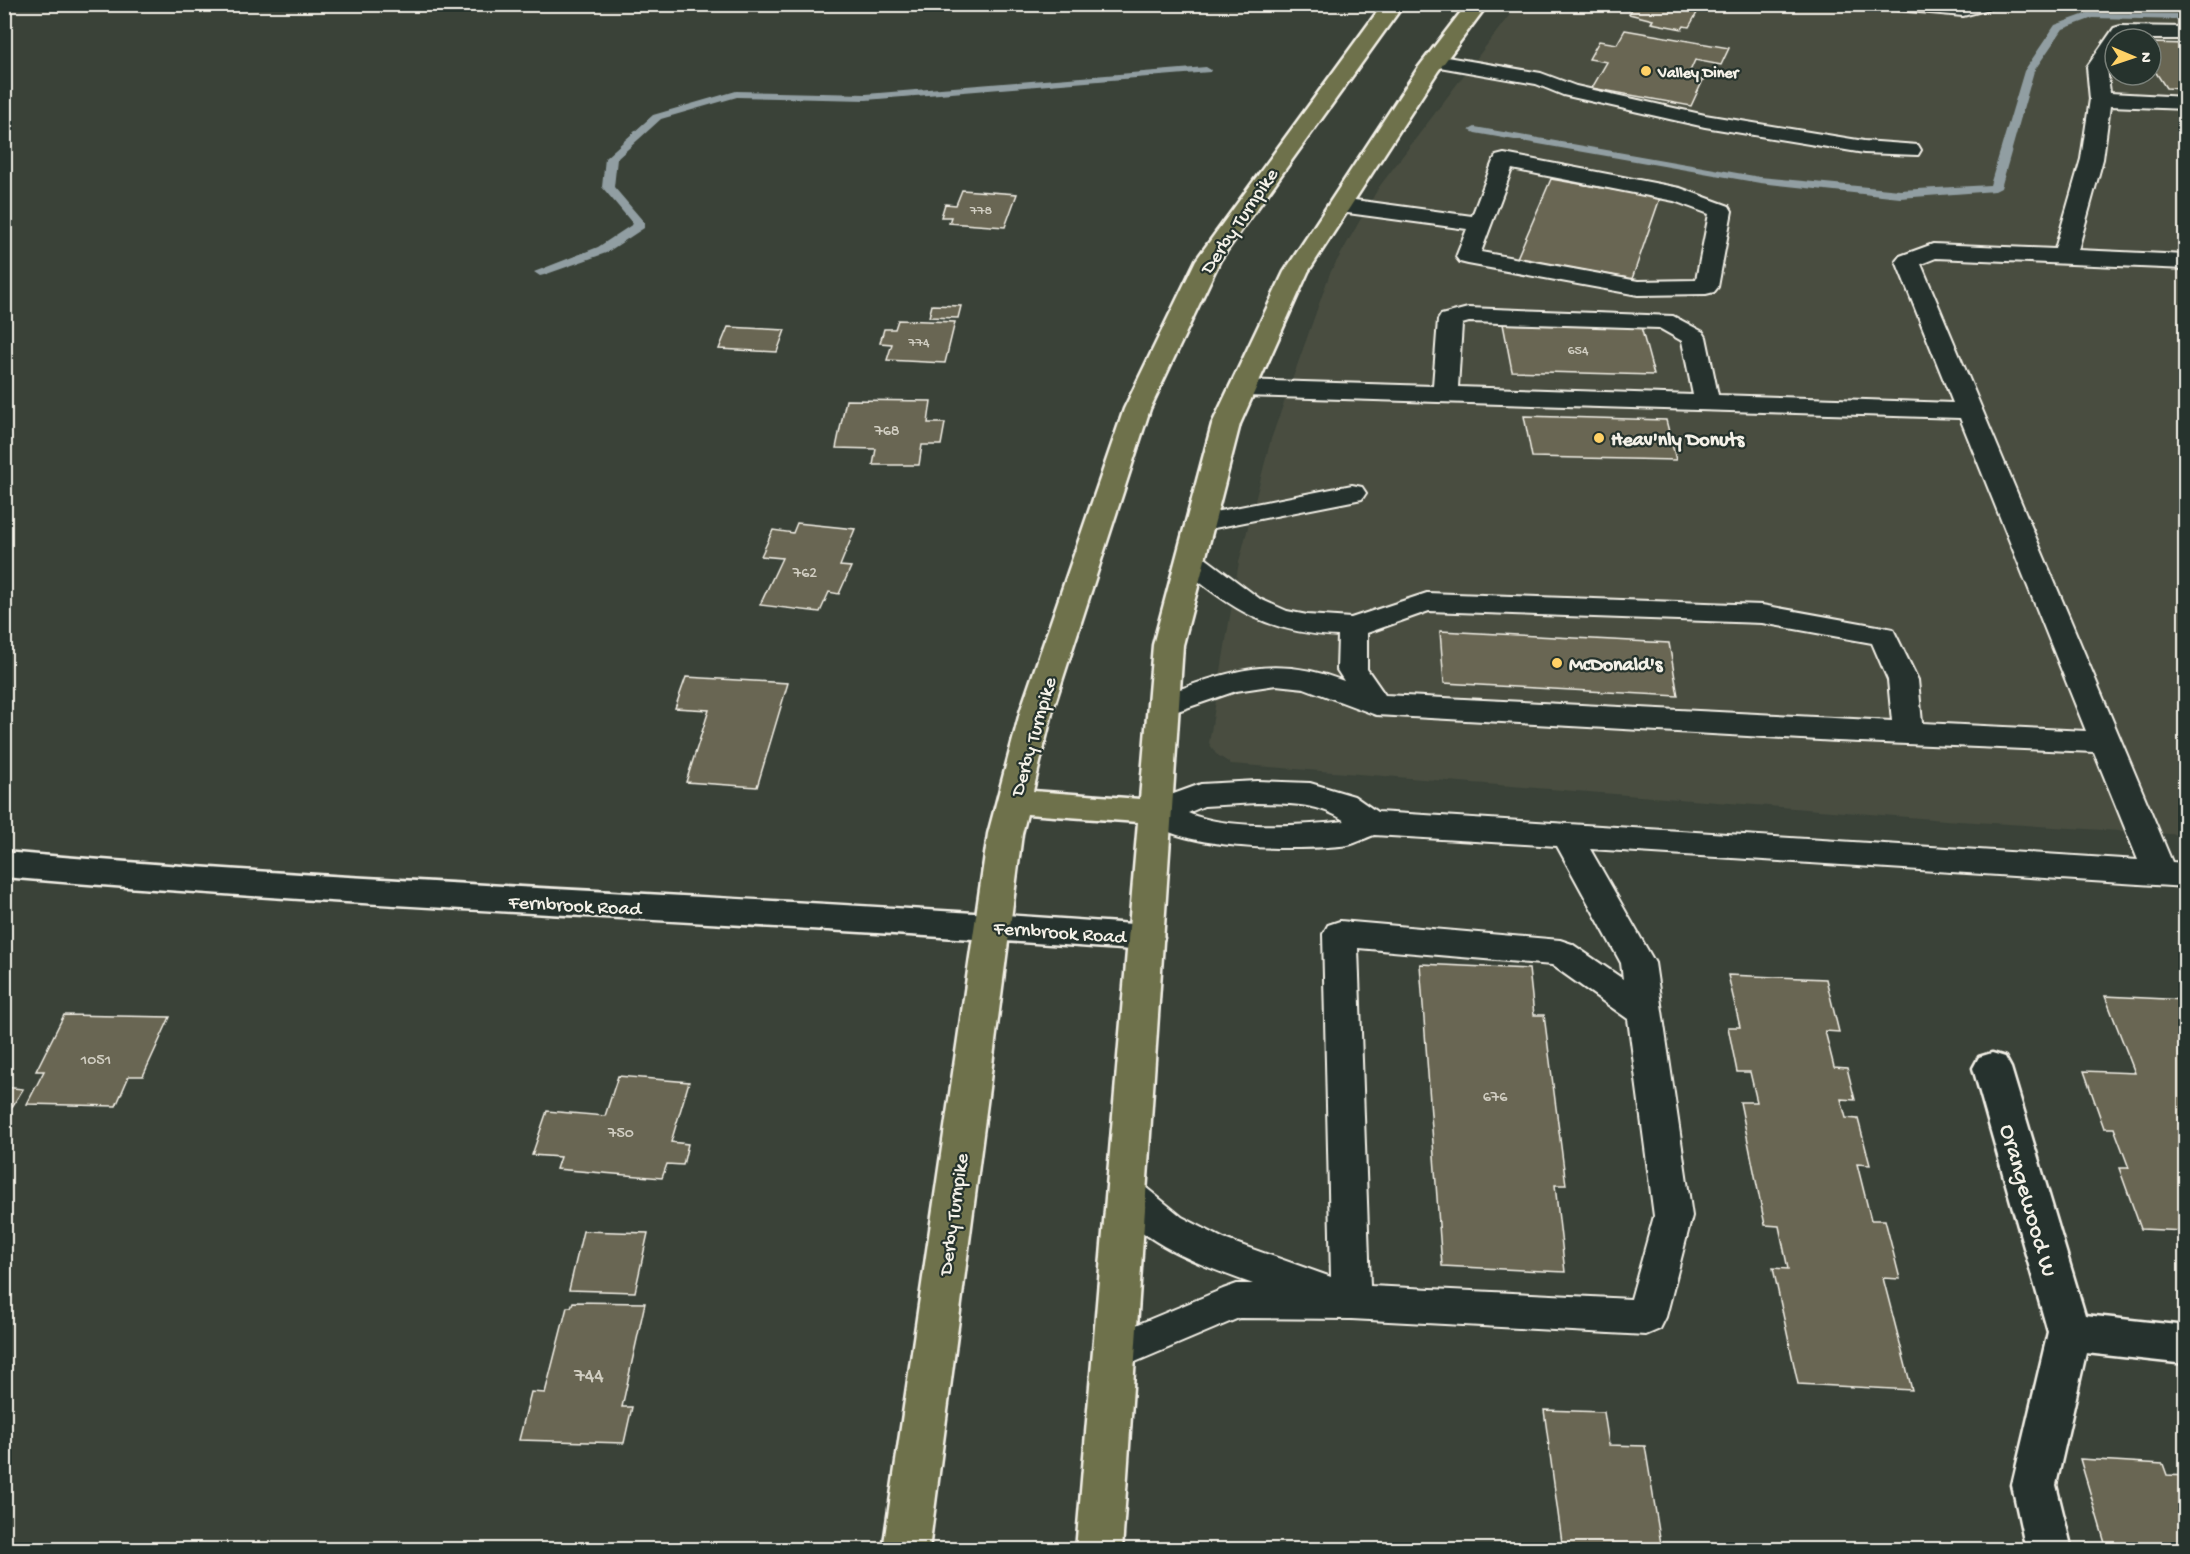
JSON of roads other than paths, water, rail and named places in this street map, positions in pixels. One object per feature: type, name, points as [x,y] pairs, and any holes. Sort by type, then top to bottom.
[{"type":"highway","name":"Derby Turnpike","points":[[906,1550],[1005,834],[1037,709],[1137,409],[1208,260],[1352,58],[1394,4]]},
{"type":"highway","points":[[1099,1550],[1168,645],[1226,424],[1296,272],[1435,61],[1478,4]]},
{"type":"highway","points":[[1014,801],[1157,812]]},
{"type":"street","name":"Fernbrook Road","points":[[4,864],[208,882],[991,926],[1146,938]]},
{"type":"street","name":"Orangewood W","points":[[1992,1068],[2069,1332],[2034,1485],[2049,1550]]},
{"type":"street","points":[[2069,1332],[2186,1345]]},
{"type":"lane","points":[[1897,4],[1963,10],[1986,4]]},
{"type":"lane","points":[[2163,33],[2186,33]]},
{"type":"lane","points":[[2064,257],[2092,159],[2100,99],[2097,67],[2103,58]]},
{"type":"lane","points":[[1435,61],[1541,79],[1570,91],[1705,121],[1864,147],[1910,150]]},
{"type":"lane","points":[[2100,99],[2186,103]]},
{"type":"lane","points":[[1504,161],[1680,195],[1721,211],[1706,287],[1638,288],[1468,257],[1481,224],[1504,161]]},
{"type":"lane","points":[[1340,205],[1481,224]]},
{"type":"lane","points":[[2173,875],[2106,742],[1908,261],[1933,251],[2186,262]]},
{"type":"lane","points":[[1444,394],[1450,320],[1468,315],[1618,318],[1664,321],[1694,337],[1707,402]]},
{"type":"lane","points":[[1243,388],[1969,411]]},
{"type":"lane","points":[[1199,523],[1352,493]]},
{"type":"lane","points":[[1190,560],[1231,594],[1262,613],[1295,623],[1353,628],[1427,602],[1762,614],[1883,636],[1903,680],[1908,732]]},
{"type":"lane","points":[[1353,628],[1352,669],[1376,705]]},
{"type":"lane","points":[[1163,706],[1240,680],[1276,675],[1310,680],[1376,705],[1837,731],[1908,732],[1962,737],[2106,742]]},
{"type":"lane","points":[[1157,812],[1201,795],[1257,792],[1310,794],[1343,804],[1370,823]]},
{"type":"lane","points":[[1157,812],[1195,828],[1242,836],[1348,833],[1370,823],[2173,875]]},
{"type":"lane","points":[[1114,1353],[1237,1301],[1351,1302],[1646,1317],[1673,1216],[1638,963],[1567,836]]},
{"type":"lane","points":[[1351,1302],[1340,934],[1560,953],[1645,1012]]},
{"type":"lane","points":[[1126,1192],[1168,1229],[1210,1251],[1351,1302]]},
{"type":"waterway","points":[[1475,130],[1760,180],[1900,194],[1995,188],[2029,71],[2059,27],[2092,15],[2186,17]]},
{"type":"waterway","points":[[540,272],[602,250],[640,225],[608,187],[611,158],[657,117],[736,94],[866,97],[1206,70]]},
{"type":"place","name":"Valley Diner","points":[[1646,71]]},
{"type":"place","name":"Heav'nly Donuts","points":[[1599,438]]},
{"type":"place","name":"McDonald's","points":[[1557,663]]}]
